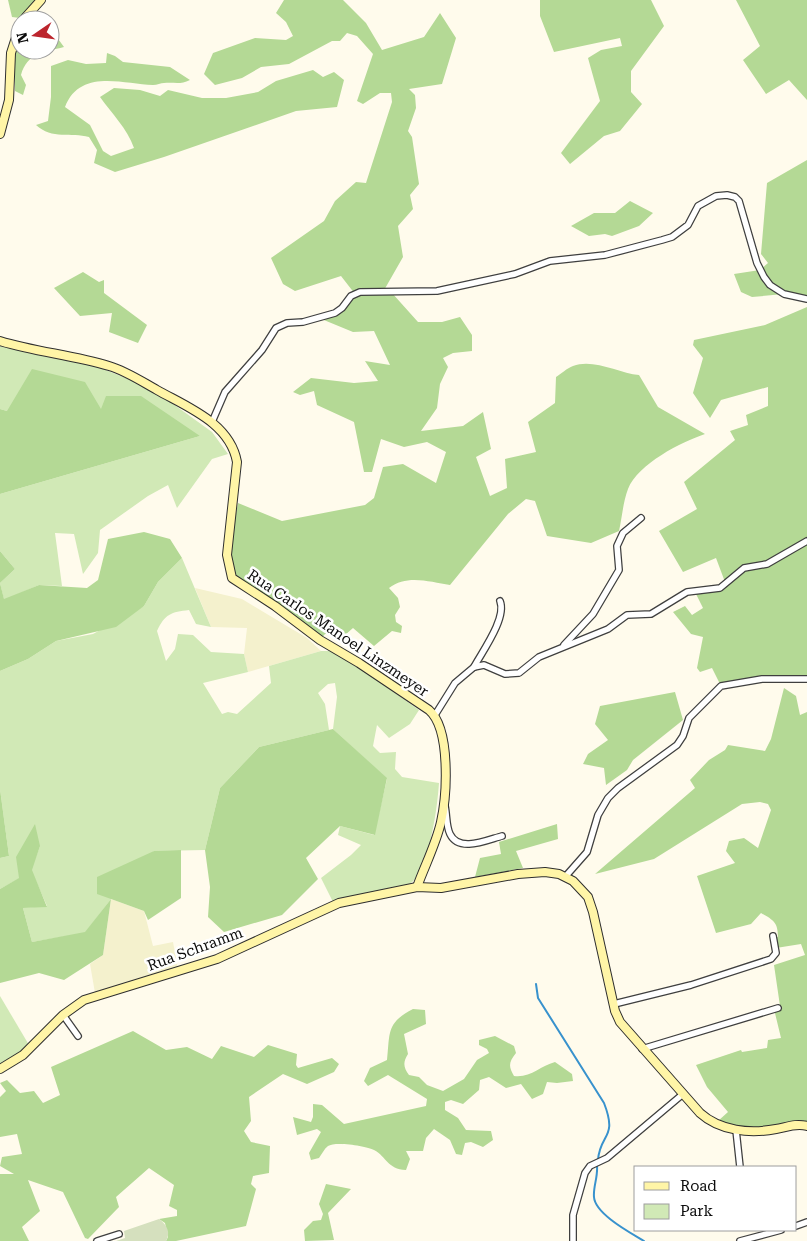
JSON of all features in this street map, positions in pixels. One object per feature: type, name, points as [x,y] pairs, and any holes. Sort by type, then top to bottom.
[{"type":"street","points":[[32,10],[41,0]]},
{"type":"street","points":[[0,134],[9,100],[11,60]]},
{"type":"street","points":[[212,422],[225,392],[256,357],[273,330],[279,326],[303,322],[335,313],[342,308],[351,296],[360,292],[412,293],[437,291],[515,274],[550,261],[605,255],[662,240],[672,237],[688,225],[698,206],[721,195],[730,195],[739,201],[757,264],[770,285],[784,294],[807,299]]},
{"type":"street","name":"Rua Carlos Manoel Linzmeyer","points":[[0,341],[115,368],[192,408],[212,422],[231,446],[237,462],[227,555],[232,578],[275,606],[320,640],[360,663],[435,715],[440,726],[444,756],[444,804],[439,831],[417,887]]},
{"type":"street","points":[[564,645],[593,614],[619,570],[617,546],[623,533],[641,518]]},
{"type":"street","points":[[474,667],[484,666],[505,674],[519,674],[535,659],[564,645],[608,629],[627,615],[651,614],[687,592],[720,588],[744,568],[767,564],[807,541]]},
{"type":"street","points":[[435,715],[454,684],[474,667],[496,626],[501,608],[500,601]]},
{"type":"street","points":[[807,679],[762,679],[721,686],[689,718],[683,736],[677,746],[608,798],[598,815],[587,852],[565,877],[580,887],[590,903],[620,1022],[642,1049],[708,1120],[736,1130],[749,1132],[800,1124],[807,1126]]},
{"type":"street","points":[[444,804],[450,834],[460,844],[469,844],[502,836]]},
{"type":"street","name":"Rua Schramm","points":[[0,1069],[23,1055],[63,1016],[84,1000],[217,959],[328,907],[417,887],[442,888],[538,872],[565,877]]},
{"type":"street","points":[[614,1004],[691,985],[771,958],[776,953],[773,936]]},
{"type":"street","points":[[642,1049],[778,1008]]},
{"type":"street","points":[[63,1016],[78,1036]]},
{"type":"street","points":[[573,1241],[573,1215],[585,1173],[590,1166],[607,1158],[683,1094]]},
{"type":"street","points":[[736,1130],[740,1166]]},
{"type":"street","points":[[740,1241],[777,1231]]},
{"type":"street","points":[[97,1241],[119,1234]]},
{"type":"shaded area","points":[[195,588],[242,599],[307,638],[321,651],[248,672],[244,654],[247,628],[211,627]]},
{"type":"shaded area","points":[[111,899],[144,911],[153,946],[173,942],[178,969],[95,993],[90,964],[103,955]]},
{"type":"green space","points":[[8,0],[38,0],[28,10],[10,10]]},
{"type":"green space","points":[[284,0],[343,0],[366,23],[382,50],[424,37],[440,13],[456,38],[442,84],[409,89],[415,95],[416,108],[408,131],[412,137],[419,184],[410,195],[413,209],[398,226],[403,257],[383,292],[392,293],[418,322],[442,322],[460,317],[472,335],[472,351],[453,353],[443,358],[448,367],[440,384],[437,408],[421,431],[463,426],[483,412],[491,449],[476,457],[490,496],[507,488],[505,459],[536,452],[528,422],[555,403],[556,377],[573,366],[589,364],[639,375],[658,407],[705,434],[673,448],[641,471],[628,489],[619,531],[591,543],[547,536],[535,501],[526,499],[508,514],[450,585],[411,580],[403,581],[389,588],[398,598],[400,607],[395,615],[396,622],[402,626],[401,633],[392,631],[374,646],[353,628],[345,635],[325,634],[321,639],[238,581],[230,568],[231,539],[238,503],[282,521],[365,505],[374,498],[383,467],[403,464],[436,483],[446,452],[427,442],[404,447],[381,439],[372,472],[364,472],[354,422],[317,405],[314,391],[300,395],[293,392],[311,378],[354,383],[378,381],[365,361],[390,365],[374,331],[353,332],[319,318],[335,313],[355,294],[341,276],[295,291],[283,284],[271,258],[324,221],[335,201],[356,182],[366,183],[392,102],[391,93],[380,93],[363,104],[357,101],[373,54],[357,36],[347,33],[340,41],[332,41],[289,64],[261,67],[242,78],[215,85],[204,74],[213,53],[255,38],[286,40],[293,36],[286,22],[276,13]]},
{"type":"green space","points":[[540,0],[651,0],[664,26],[631,71],[631,92],[642,104],[620,131],[604,136],[570,164],[561,153],[600,101],[588,58],[601,50],[622,46],[620,38],[554,52],[540,16]]},
{"type":"green space","points":[[736,0],[807,0],[807,100],[789,80],[766,94],[743,60],[760,46]]},
{"type":"green space","points":[[107,53],[123,62],[170,67],[190,80],[180,83],[153,85],[103,81],[81,87],[72,95],[65,107],[90,125],[103,151],[111,156],[134,148],[123,128],[100,97],[114,88],[140,90],[160,96],[168,90],[202,98],[226,98],[258,92],[276,81],[313,70],[323,77],[334,72],[344,80],[337,107],[296,111],[115,172],[94,163],[97,150],[89,137],[55,134],[42,130],[36,125],[48,121],[51,97],[51,66],[68,60],[86,64],[106,63]]},
{"type":"green space","points":[[15,60],[30,60],[21,75],[26,85],[23,95],[15,91]]},
{"type":"green space","points":[[807,160],[807,299],[784,294],[752,297],[741,292],[734,274],[760,270],[768,263],[761,254],[767,183]]},
{"type":"green space","points":[[630,201],[653,213],[639,226],[612,236],[605,234],[589,236],[571,226],[594,213],[615,213]]},
{"type":"green space","points":[[83,272],[99,282],[104,280],[104,293],[147,325],[138,343],[109,332],[112,313],[80,316],[54,288]]},
{"type":"green space","points":[[807,307],[807,679],[762,679],[721,686],[712,668],[700,672],[697,668],[703,637],[691,634],[673,612],[685,606],[692,615],[703,608],[694,590],[714,590],[725,582],[716,558],[683,572],[659,531],[697,509],[684,482],[735,440],[730,431],[748,425],[746,415],[768,406],[768,387],[721,400],[710,418],[693,393],[703,358],[693,345],[694,340],[765,325]]},
{"type":"green space","points":[[0,346],[88,363],[151,388],[212,432],[228,454],[212,459],[177,508],[168,485],[148,496],[100,530],[98,553],[83,574],[74,534],[55,533],[62,586],[39,585],[4,600],[0,583],[15,569],[0,551],[0,494],[200,436],[101,409],[7,411],[0,409]]},
{"type":"green space","points":[[32,369],[85,382],[101,409],[106,396],[141,396],[200,436],[0,494],[0,409],[7,411]]},
{"type":"green space","points":[[144,532],[170,539],[182,558],[158,582],[144,606],[116,627],[56,641],[28,659],[0,671],[0,583],[4,599],[39,585],[87,588],[98,580],[108,539]]},
{"type":"green space","points":[[0,551],[15,569],[0,583]]},
{"type":"green space","points":[[182,558],[211,627],[196,624],[189,610],[169,615],[157,631],[166,661],[175,649],[178,634],[193,635],[211,652],[244,654],[248,672],[203,683],[222,714],[228,712],[237,714],[271,683],[269,666],[321,651],[337,651],[419,710],[410,724],[389,738],[377,725],[373,746],[380,753],[396,752],[395,769],[402,777],[439,783],[433,831],[422,866],[412,882],[406,885],[333,902],[321,878],[361,845],[338,835],[340,826],[374,835],[387,779],[333,729],[337,697],[335,683],[328,684],[318,693],[325,704],[329,730],[259,747],[220,788],[205,850],[154,851],[111,899],[85,933],[32,942],[23,908],[47,906],[31,870],[40,846],[20,878],[0,889],[0,858],[9,856],[0,789],[0,671],[28,659],[56,641],[93,634],[144,606],[158,582]]},
{"type":"green space","points":[[784,688],[796,696],[800,715],[807,712],[807,1124],[773,1128],[751,1128],[729,1125],[718,1121],[728,1112],[707,1087],[696,1065],[741,1050],[742,1052],[767,1048],[768,1040],[781,1038],[774,1009],[780,1006],[774,965],[805,955],[801,944],[776,948],[774,938],[778,937],[778,932],[776,925],[761,913],[751,924],[716,933],[697,876],[735,863],[726,851],[729,841],[744,838],[758,848],[771,810],[768,804],[760,802],[742,804],[654,859],[595,874],[695,788],[690,780],[709,760],[725,750],[728,745],[765,751],[771,739]]},
{"type":"green space","points":[[675,692],[683,720],[633,760],[627,770],[606,785],[604,768],[583,764],[588,754],[608,740],[595,724],[600,706]]},
{"type":"green space","points":[[333,729],[387,778],[375,835],[340,826],[306,858],[318,879],[282,915],[224,932],[208,917],[210,887],[205,850],[220,788],[259,747]]},
{"type":"green space","points":[[0,789],[9,856],[0,858]]},
{"type":"green space","points":[[35,824],[40,846],[32,870],[47,907],[23,908],[32,942],[85,932],[111,899],[103,955],[64,980],[39,973],[0,983],[0,889],[19,878],[16,857]]},
{"type":"green space","points":[[557,824],[558,839],[516,851],[523,868],[475,877],[480,858],[501,854],[499,842]]},
{"type":"green space","points":[[181,850],[181,898],[148,920],[144,911],[97,894],[97,877],[154,851]]},
{"type":"green space","points":[[0,996],[29,1045],[22,1053],[0,1066]]},
{"type":"green space","points":[[413,1009],[425,1010],[426,1024],[404,1034],[408,1054],[405,1060],[405,1067],[409,1075],[419,1077],[427,1085],[443,1091],[464,1079],[477,1060],[489,1053],[487,1049],[479,1045],[479,1040],[495,1036],[514,1046],[516,1053],[510,1064],[514,1076],[530,1074],[555,1062],[572,1074],[573,1081],[547,1082],[543,1094],[532,1099],[521,1084],[506,1088],[489,1077],[480,1080],[479,1090],[463,1104],[451,1100],[445,1102],[445,1110],[458,1118],[466,1130],[491,1131],[493,1140],[483,1147],[471,1142],[465,1143],[462,1155],[456,1154],[450,1140],[434,1129],[426,1138],[423,1151],[406,1151],[410,1159],[406,1170],[391,1165],[374,1150],[351,1145],[337,1144],[328,1146],[319,1158],[311,1160],[309,1153],[321,1132],[317,1129],[297,1135],[293,1117],[311,1122],[313,1104],[322,1105],[344,1124],[426,1106],[427,1099],[388,1075],[368,1086],[364,1081],[370,1068],[387,1060],[389,1036],[394,1024],[404,1014]]},
{"type":"green space","points":[[133,1031],[166,1050],[187,1047],[212,1059],[221,1046],[254,1057],[268,1045],[297,1054],[296,1065],[298,1068],[332,1058],[339,1064],[334,1072],[307,1084],[283,1074],[249,1097],[251,1121],[244,1131],[251,1142],[270,1146],[269,1173],[253,1176],[251,1184],[256,1189],[246,1226],[176,1241],[166,1241],[168,1237],[165,1223],[159,1219],[177,1216],[177,1210],[169,1206],[174,1185],[149,1168],[116,1197],[119,1207],[88,1239],[85,1238],[63,1192],[28,1180],[40,1211],[22,1227],[29,1241],[0,1241],[0,1174],[14,1174],[0,1166],[2,1157],[22,1154],[17,1134],[0,1137],[0,1097],[6,1091],[0,1083],[7,1080],[20,1093],[34,1091],[43,1103],[60,1095],[51,1067]]},
{"type":"green space","points":[[326,1184],[351,1189],[328,1213],[334,1240],[305,1241],[304,1230],[313,1221],[321,1220],[323,1214],[319,1204]]},
{"type":"green space","points":[[159,1219],[167,1229],[166,1241],[116,1241],[125,1238],[124,1231]]},
{"type":"waterway","points":[[536,984],[538,998],[604,1103],[608,1115],[609,1130],[599,1151],[598,1160]]},
{"type":"waterway","points":[[597,1166],[594,1197],[600,1210],[614,1222],[644,1241]]}]
